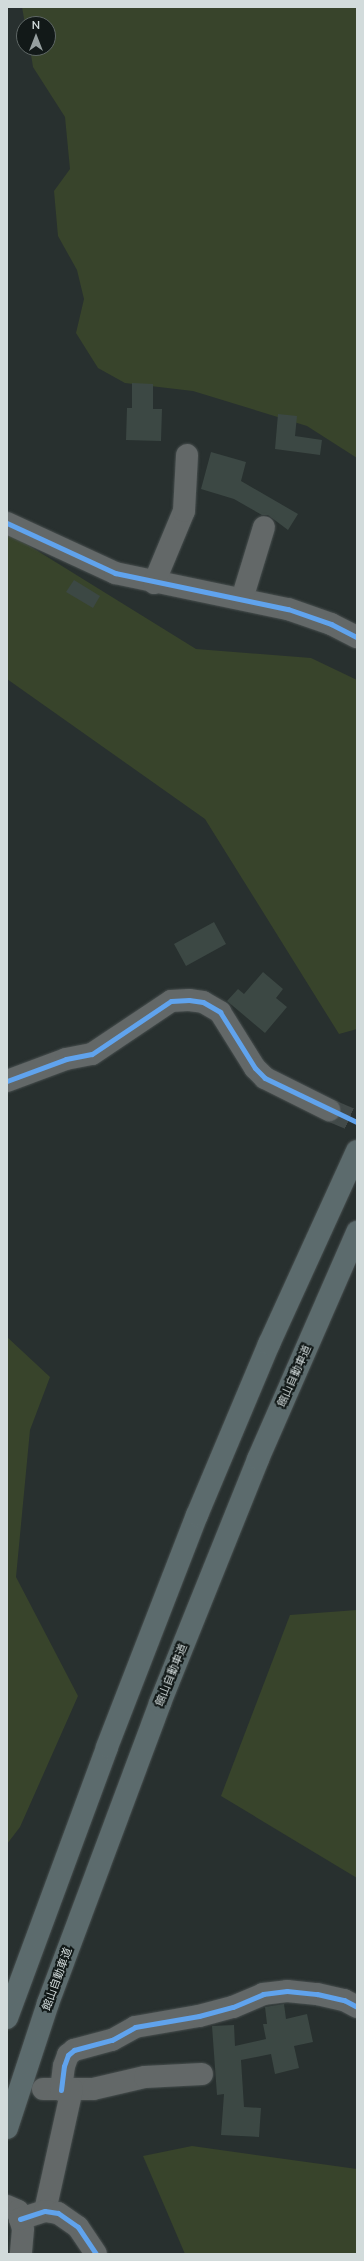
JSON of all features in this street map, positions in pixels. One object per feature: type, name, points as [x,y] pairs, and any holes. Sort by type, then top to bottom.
[{"type":"highway","points":[[7,2018],[14,1995],[197,1515],[269,1344],[357,1151]]},
{"type":"highway","name":"館山自動車道","points":[[7,2128],[48,2003],[160,1703],[258,1459],[357,1232]]},
{"type":"street","points":[[154,583],[184,511],[187,456]]},
{"type":"street","points":[[7,523],[115,573],[154,583],[288,609],[331,624],[357,637]]},
{"type":"street","points":[[242,599],[264,527]]},
{"type":"street","points":[[7,1081],[66,1059],[92,1054],[171,1001],[189,1000],[204,1002],[220,1012],[255,1068],[265,1078],[329,1110]]},
{"type":"street","points":[[45,2212],[59,2090],[68,2054],[74,2050],[112,2040],[135,2027],[199,2016],[233,2007],[262,1994],[288,1991],[317,1994],[344,2000],[357,2007]]},
{"type":"street","points":[[59,2090],[117,2085],[145,2077],[202,2074]]},
{"type":"street","points":[[21,2254],[23,2229],[14,2212],[58,2213],[67,2218],[96,2254]]},
{"type":"green space","points":[[22,7],[357,7],[357,458],[307,426],[193,391],[125,383],[98,368],[76,333],[84,299],[77,270],[58,236],[54,191],[70,169],[65,117],[33,67],[31,56],[56,56],[56,16],[24,16]]},
{"type":"green space","points":[[7,532],[196,649],[311,658],[357,680],[357,1029],[339,1034],[205,819],[7,679]]},
{"type":"green space","points":[[7,1337],[50,1377],[30,1430],[16,1577],[78,1696],[20,1827],[7,1844]]},
{"type":"green space","points":[[357,1610],[357,1878],[221,1796],[290,1615]]},
{"type":"green space","points":[[192,2146],[357,2169],[357,2254],[185,2254],[143,2156]]},
{"type":"building","points":[[132,383],[153,384],[153,409],[162,409],[161,441],[126,440],[127,408],[132,408]]},
{"type":"building","points":[[278,414],[297,416],[295,436],[322,440],[320,455],[275,449]]},
{"type":"building","points":[[211,452],[246,462],[241,481],[298,514],[288,530],[268,515],[262,515],[234,499],[201,489]]},
{"type":"building","points":[[74,580],[100,596],[93,608],[66,592]]},
{"type":"building","points":[[214,922],[226,944],[186,966],[174,944]]},
{"type":"building","points":[[263,972],[283,989],[276,998],[287,1007],[265,1033],[227,1001],[238,989],[244,994]]},
{"type":"building","points":[[284,2004],[286,2019],[307,2014],[313,2042],[294,2046],[299,2068],[275,2074],[271,2054],[241,2060],[244,2107],[261,2108],[259,2137],[221,2135],[224,2094],[217,2095],[212,2026],[234,2025],[235,2046],[266,2039],[263,2024],[267,2024],[265,2007]]},
{"type":"tunnel","points":[[329,1110],[357,1122]]},
{"type":"cycle path","points":[[7,523],[115,573],[288,609],[331,624],[357,637]]},
{"type":"cycle path","points":[[7,1081],[66,1059],[92,1054],[171,1001],[189,1000],[203,1002],[220,1012],[255,1068],[265,1078],[357,1122]]},
{"type":"cycle path","points":[[61,2090],[64,2066],[68,2055],[74,2050],[112,2040],[135,2027],[199,2016],[233,2007],[263,1994],[287,1991],[317,1994],[344,2000],[357,2007]]},
{"type":"cycle path","points":[[20,2219],[45,2211],[58,2213],[78,2227],[96,2254]]}]
